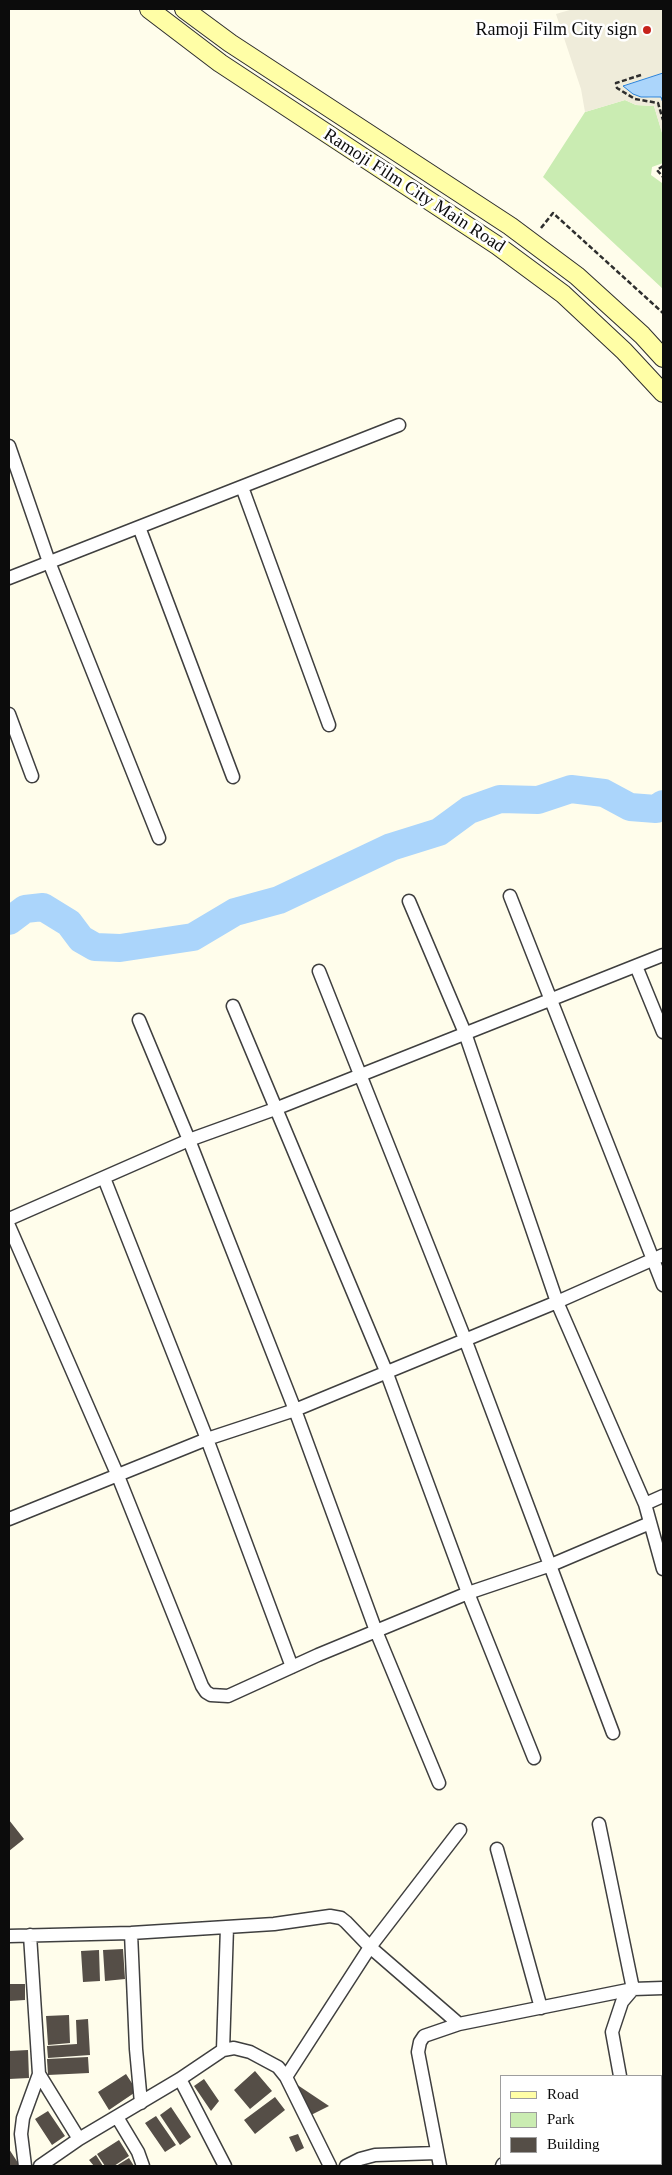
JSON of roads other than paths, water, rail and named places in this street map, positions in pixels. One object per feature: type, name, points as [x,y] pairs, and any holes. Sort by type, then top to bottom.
[{"type":"street","name":"Ramoji Film City Main Road","points":[[149,9],[220,63],[498,246],[562,294],[624,351],[663,393]]},
{"type":"street","name":"Ramoji Film City Main Road","points":[[184,9],[230,43],[530,241],[577,276],[642,335],[663,358]]},
{"type":"street","points":[[312,124],[323,104]]},
{"type":"street","points":[[9,578],[399,425]]},
{"type":"street","points":[[9,446],[49,562],[159,838]]},
{"type":"street","points":[[242,486],[329,725]]},
{"type":"street","points":[[139,527],[233,777]]},
{"type":"street","points":[[9,714],[32,776]]},
{"type":"street","points":[[510,896],[658,1258],[663,1286]]},
{"type":"street","points":[[409,900],[465,1033],[557,1302],[645,1504],[663,1569]]},
{"type":"street","points":[[9,1219],[189,1140],[275,1109],[663,955]]},
{"type":"street","points":[[636,966],[663,1032]]},
{"type":"street","points":[[319,971],[465,1339],[613,1733]]},
{"type":"street","points":[[233,1006],[386,1371],[468,1593],[534,1758]]},
{"type":"street","points":[[139,1020],[189,1140],[295,1410],[376,1632],[439,1783]]},
{"type":"street","points":[[104,1178],[207,1439],[292,1666]]},
{"type":"street","points":[[9,1226],[118,1476],[206,1692],[218,1696],[228,1696],[292,1666],[468,1593],[551,1565],[650,1523]]},
{"type":"street","points":[[9,1519],[207,1439],[295,1410],[557,1302],[658,1258]]},
{"type":"street","points":[[645,1504],[663,1496]]},
{"type":"street","points":[[599,1824],[633,1989]]},
{"type":"street","points":[[286,2077],[370,1947],[460,1830]]},
{"type":"street","points":[[496,1849],[541,2008]]},
{"type":"street","points":[[9,1936],[131,1933],[274,1924],[330,1916],[341,1918],[370,1947],[458,2024]]},
{"type":"street","points":[[223,2050],[227,1926]]},
{"type":"street","points":[[131,1933],[136,2049],[141,2103]]},
{"type":"street","points":[[25,2166],[21,2134],[23,2118],[39,2074],[30,1935]]},
{"type":"street","points":[[440,2166],[420,2061],[419,2047],[424,2036],[458,2024],[633,1989],[663,1988]]},
{"type":"street","points":[[620,2075],[612,2032],[622,2002],[633,1989]]},
{"type":"street","points":[[40,2166],[79,2139],[180,2079],[223,2050],[234,2048],[250,2052],[272,2063],[286,2077],[330,2166]]},
{"type":"street","points":[[39,2074],[79,2139]]},
{"type":"street","points":[[180,2079],[225,2166]]},
{"type":"street","points":[[117,2117],[138,2152],[143,2166]]},
{"type":"street","points":[[346,2166],[360,2159],[375,2155],[437,2153]]},
{"type":"water","points":[[663,73],[663,103],[661,97],[641,97],[633,94],[623,86]]},
{"type":"waterway","points":[[9,921],[25,909],[43,907],[69,923],[81,939],[95,947],[120,948],[193,937],[235,912],[279,900],[391,847],[439,832],[469,810],[500,799],[538,800],[571,789],[604,793],[630,807],[656,809],[663,804]]},
{"type":"place","name":"Ramoji Film City sign","points":[[647,30]]}]
